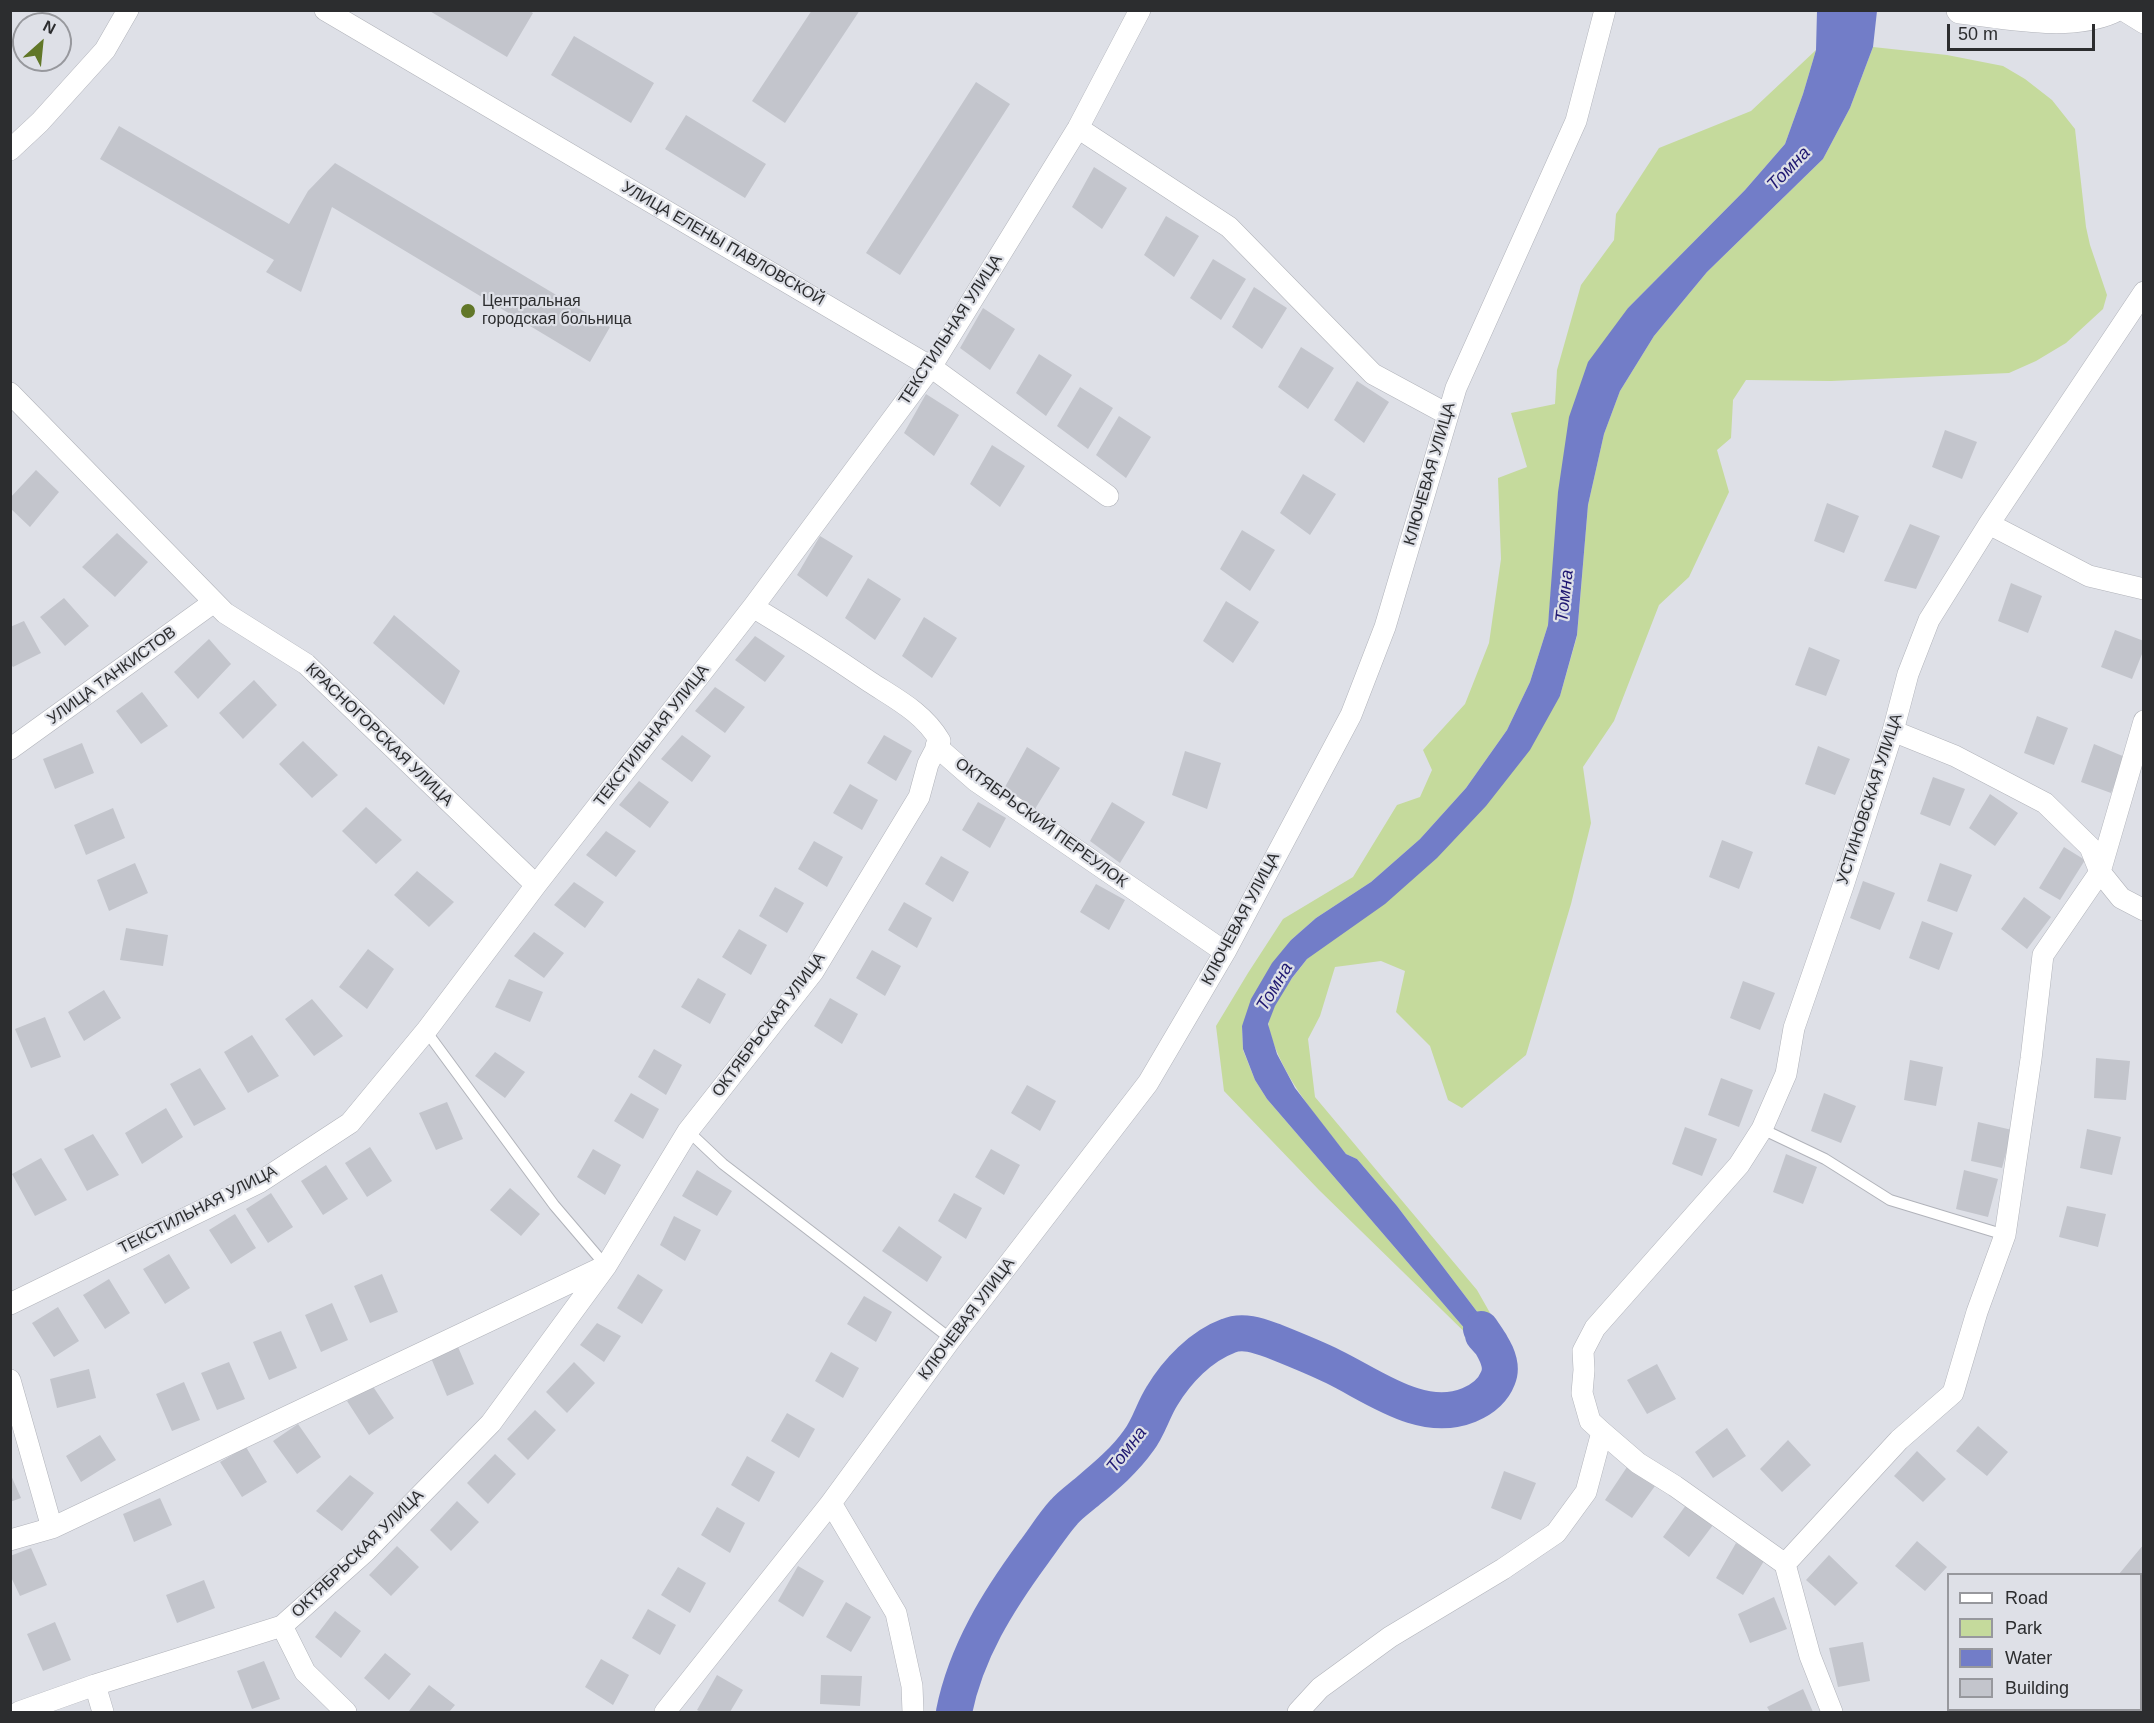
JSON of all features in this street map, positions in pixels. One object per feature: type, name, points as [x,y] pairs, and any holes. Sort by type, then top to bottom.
[{"type":"street","points":[[10,150],[40,122],[105,50],[128,10]]},
{"type":"street","name":"УЛИЦА ЕЛЕНЫ ПАВЛОВСКОЙ","points":[[325,10],[931,367],[1108,496]]},
{"type":"street","name":"ТЕКСТИЛЬНАЯ УЛИЦА","points":[[10,1304],[260,1182],[350,1123],[426,1031],[536,885],[753,607],[931,367],[1078,128],[1140,10]]},
{"type":"street","name":"КЛЮЧЕВАЯ УЛИЦА","points":[[665,1713],[831,1503],[951,1339],[1148,1083],[1225,952],[1351,716],[1385,627],[1456,388],[1576,121],[1605,10]]},
{"type":"street","points":[[1960,10],[2066,19],[2098,16],[2112,10]]},
{"type":"street","points":[[2123,10],[2144,23]]},
{"type":"street","points":[[1078,128],[1229,227],[1373,374],[1447,414]]},
{"type":"street","name":"УСТИНОВСКАЯ УЛИЦА","points":[[1785,1564],[1675,1486],[1638,1463],[1590,1421],[1582,1393],[1583,1352],[1595,1328],[1739,1165],[1762,1129],[1786,1074],[1794,1028],[1844,886],[1893,730],[1908,674],[1929,620],[1989,524],[2144,292]]},
{"type":"street","name":"КРАСНОГОРСКАЯ УЛИЦА","points":[[10,393],[225,613],[306,664],[536,885]]},
{"type":"street","points":[[1989,524],[2089,576],[2144,590]]},
{"type":"street","name":"УЛИЦА ТАНКИСТОВ","points":[[10,749],[214,602]]},
{"type":"street","name":"ОКТЯБРЬСКИЙ ПЕРЕУЛОК","points":[[753,607],[835,657],[908,706],[932,728],[940,741],[936,746],[976,781],[1225,952]]},
{"type":"street","points":[[1832,1713],[1810,1656],[1785,1564],[1899,1440],[1953,1393],[1977,1312],[2005,1235],[2031,1059],[2043,955],[2100,872],[2144,721]]},
{"type":"street","points":[[1893,730],[1955,756],[2045,803],[2090,847],[2100,872],[2121,898],[2144,910]]},
{"type":"street","name":"ОКТЯБРЬСКАЯ УЛИЦА","points":[[19,1713],[95,1685],[282,1626],[365,1552],[490,1423],[606,1266],[688,1131],[813,972],[919,797],[928,764],[936,746]]},
{"type":"street","points":[[10,1540],[52,1528],[606,1266]]},
{"type":"street","points":[[10,1380],[52,1528]]},
{"type":"street","points":[[1298,1713],[1320,1688],[1390,1637],[1503,1569],[1556,1533],[1586,1492],[1602,1432]]},
{"type":"street","points":[[831,1503],[896,1613],[912,1686],[913,1713]]},
{"type":"street","points":[[282,1626],[305,1672],[346,1713]]},
{"type":"street","points":[[95,1685],[103,1713]]},
{"type":"lane","points":[[426,1031],[554,1205],[606,1266]]},
{"type":"lane","points":[[1762,1129],[1825,1159],[1890,1200],[2005,1235]]},
{"type":"lane","points":[[688,1131],[723,1164],[951,1339]]},
{"type":"green space","points":[[1873,47],[1947,55],[2003,66],[2025,79],[2052,100],[2075,129],[2086,227],[2107,295],[2103,309],[2066,343],[2036,361],[2009,373],[1831,381],[1746,380],[1733,400],[1731,438],[1717,450],[1729,492],[1689,577],[1659,605],[1614,721],[1583,767],[1591,823],[1571,904],[1526,1055],[1462,1108],[1448,1100],[1430,1046],[1396,1012],[1405,971],[1381,961],[1335,967],[1320,1016],[1308,1039],[1315,1097],[1477,1290],[1502,1334],[1497,1338],[1397,1206],[1357,1159],[1346,1154],[1304,1100],[1278,1055],[1269,1030],[1269,1021],[1280,996],[1307,959],[1560,696],[1577,636],[1588,505],[1604,434],[1620,391],[1654,336],[1707,272],[1823,159],[1850,108]]},
{"type":"green space","points":[[1816,50],[1785,144],[1745,190],[1628,308],[1552,581],[1548,625],[1530,682],[1507,730],[1466,788],[1420,839],[1371,882],[1316,918],[1291,940],[1242,1026],[1243,1050],[1255,1080],[1267,1099],[1484,1351],[1319,1190],[1224,1091],[1216,1026],[1283,919],[1353,877],[1397,805],[1420,797],[1432,770],[1423,750],[1465,704],[1489,643],[1501,559],[1498,478],[1527,467],[1511,413],[1555,404],[1557,370],[1581,285],[1614,240],[1616,214],[1659,148],[1751,111]]},
{"type":"water","points":[[1817,11],[1877,11],[1873,47],[1850,108],[1823,159],[1707,272],[1654,336],[1620,391],[1604,434],[1588,505],[1577,635],[1560,696],[1530,750],[1486,806],[1437,858],[1385,904],[1307,959],[1275,1006],[1268,1024],[1277,1054],[1295,1088],[1346,1154],[1357,1159],[1397,1206],[1497,1338],[1484,1351],[1267,1099],[1255,1080],[1243,1049],[1242,1026],[1251,999],[1272,963],[1291,940],[1316,918],[1371,882],[1420,839],[1466,788],[1507,730],[1530,682],[1548,625],[1558,492],[1569,417],[1588,362],[1628,308],[1745,190],[1785,144],[1816,50]]},
{"type":"building","points":[[428,10],[528,10],[533,13],[507,57]]},
{"type":"building","points":[[812,10],[860,10],[785,123],[752,101]]},
{"type":"building","points":[[574,36],[654,83],[631,123],[551,75]]},
{"type":"building","points":[[976,82],[1010,104],[900,275],[866,253]]},
{"type":"building","points":[[686,115],[766,164],[745,198],[665,149]]},
{"type":"building","points":[[119,126],[289,224],[308,191],[335,163],[610,327],[590,362],[332,207],[301,292],[266,272],[274,260],[100,159]]},
{"type":"building","points":[[1094,167],[1127,188],[1102,229],[1072,207]]},
{"type":"building","points":[[1166,216],[1199,236],[1174,277],[1144,255]]},
{"type":"building","points":[[1213,259],[1246,279],[1221,320],[1190,298]]},
{"type":"building","points":[[1254,287],[1287,308],[1262,349],[1232,327]]},
{"type":"building","points":[[983,308],[1015,329],[990,370],[960,348]]},
{"type":"building","points":[[1301,347],[1334,368],[1308,409],[1278,387]]},
{"type":"building","points":[[1039,354],[1072,375],[1046,416],[1016,393]]},
{"type":"building","points":[[1357,381],[1389,402],[1364,443],[1334,420]]},
{"type":"building","points":[[1080,387],[1113,408],[1088,449],[1057,426]]},
{"type":"building","points":[[926,394],[959,415],[934,456],[904,433]]},
{"type":"building","points":[[1119,416],[1151,437],[1126,478],[1096,455]]},
{"type":"building","points":[[1945,430],[1977,442],[1962,479],[1932,467]]},
{"type":"building","points":[[992,445],[1025,466],[1000,507],[970,484]]},
{"type":"building","points":[[36,470],[59,492],[30,527],[10,508],[10,498]]},
{"type":"building","points":[[1303,474],[1336,494],[1310,535],[1280,513]]},
{"type":"building","points":[[1827,503],[1859,516],[1844,553],[1814,541]]},
{"type":"building","points":[[1910,524],[1940,536],[1916,589],[1884,581]]},
{"type":"building","points":[[1242,530],[1275,550],[1250,591],[1220,569]]},
{"type":"building","points":[[117,533],[148,562],[115,597],[82,567]]},
{"type":"building","points":[[820,536],[853,556],[827,597],[797,575]]},
{"type":"building","points":[[868,578],[901,599],[875,640],[845,618]]},
{"type":"building","points":[[2011,583],[2042,596],[2028,633],[1998,621]]},
{"type":"building","points":[[64,598],[89,626],[65,646],[40,617]]},
{"type":"building","points":[[1226,601],[1259,622],[1233,663],[1203,641]]},
{"type":"building","points":[[394,615],[460,671],[444,705],[373,643]]},
{"type":"building","points":[[924,617],[957,638],[932,678],[902,656]]},
{"type":"building","points":[[24,621],[41,653],[13,667],[10,663],[10,627]]},
{"type":"building","points":[[2115,630],[2144,641],[2144,649],[2132,679],[2101,667]]},
{"type":"building","points":[[755,636],[785,656],[765,682],[735,660]]},
{"type":"building","points":[[209,639],[231,664],[198,699],[174,672]]},
{"type":"building","points":[[1809,647],[1840,660],[1826,696],[1795,685]]},
{"type":"building","points":[[254,680],[277,705],[243,739],[219,713]]},
{"type":"building","points":[[715,687],[745,707],[725,733],[695,711]]},
{"type":"building","points":[[142,692],[168,726],[141,744],[116,711]]},
{"type":"building","points":[[2037,716],[2068,728],[2054,765],[2024,753]]},
{"type":"building","points":[[682,735],[711,756],[692,782],[661,759]]},
{"type":"building","points":[[884,735],[912,751],[896,781],[867,763]]},
{"type":"building","points":[[303,741],[338,775],[312,798],[279,764]]},
{"type":"building","points":[[82,743],[94,773],[55,789],[43,759]]},
{"type":"building","points":[[2094,744],[2125,757],[2111,793],[2081,782]]},
{"type":"building","points":[[1818,746],[1850,759],[1835,795],[1805,784]]},
{"type":"building","points":[[1027,747],[1060,768],[1035,809],[1005,787]]},
{"type":"building","points":[[1185,751],[1221,763],[1207,809],[1172,795]]},
{"type":"building","points":[[1933,777],[1965,789],[1950,826],[1920,814]]},
{"type":"building","points":[[639,781],[669,802],[650,828],[619,805]]},
{"type":"building","points":[[850,784],[878,800],[862,830],[833,813]]},
{"type":"building","points":[[1990,794],[2018,813],[1995,846],[1969,828]]},
{"type":"building","points":[[978,802],[1006,818],[990,848],[962,830]]},
{"type":"building","points":[[1112,802],[1145,822],[1120,863],[1090,841]]},
{"type":"building","points":[[366,807],[402,840],[376,864],[342,831]]},
{"type":"building","points":[[113,808],[125,838],[86,855],[74,825]]},
{"type":"building","points":[[606,831],[636,851],[616,877],[586,855]]},
{"type":"building","points":[[1722,840],[1753,852],[1739,889],[1709,877]]},
{"type":"building","points":[[814,841],[843,857],[827,887],[798,869]]},
{"type":"building","points":[[2064,847],[2085,860],[2060,900],[2039,888]]},
{"type":"building","points":[[941,856],[969,872],[953,902],[925,884]]},
{"type":"building","points":[[135,863],[148,893],[109,911],[97,880]]},
{"type":"building","points":[[1940,863],[1972,875],[1957,912],[1927,901]]},
{"type":"building","points":[[417,871],[454,902],[429,927],[394,895]]},
{"type":"building","points":[[1863,881],[1895,893],[1880,930],[1850,918]]},
{"type":"building","points":[[574,882],[604,902],[585,928],[554,905]]},
{"type":"building","points":[[1096,884],[1125,900],[1109,930],[1080,912]]},
{"type":"building","points":[[775,887],[804,903],[787,933],[759,916]]},
{"type":"building","points":[[2024,897],[2051,917],[2027,949],[2001,929]]},
{"type":"building","points":[[904,902],[932,918],[917,948],[888,930]]},
{"type":"building","points":[[1922,921],[1953,933],[1939,970],[1909,958]]},
{"type":"building","points":[[126,928],[168,935],[163,966],[120,960]]},
{"type":"building","points":[[739,929],[767,945],[751,975],[722,957]]},
{"type":"building","points":[[534,932],[564,953],[544,978],[514,956]]},
{"type":"building","points":[[368,949],[394,969],[367,1009],[339,987]]},
{"type":"building","points":[[872,950],[901,966],[885,996],[856,978]]},
{"type":"building","points":[[698,978],[726,994],[710,1024],[681,1007]]},
{"type":"building","points":[[509,979],[543,992],[530,1022],[495,1007]]},
{"type":"building","points":[[1743,981],[1775,993],[1760,1030],[1730,1018]]},
{"type":"building","points":[[104,990],[121,1018],[84,1041],[68,1012]]},
{"type":"building","points":[[830,998],[858,1014],[842,1044],[814,1026]]},
{"type":"building","points":[[312,999],[343,1036],[314,1056],[285,1019]]},
{"type":"building","points":[[45,1017],[61,1057],[31,1068],[15,1029]]},
{"type":"building","points":[[252,1035],[279,1076],[248,1093],[224,1052]]},
{"type":"building","points":[[654,1049],[682,1065],[666,1095],[638,1077]]},
{"type":"building","points":[[495,1052],[525,1072],[505,1098],[475,1076]]},
{"type":"building","points":[[2096,1058],[2130,1061],[2126,1100],[2094,1098]]},
{"type":"building","points":[[1910,1060],[1943,1067],[1936,1106],[1904,1100]]},
{"type":"building","points":[[200,1068],[226,1109],[194,1126],[170,1084]]},
{"type":"building","points":[[1721,1078],[1753,1090],[1739,1127],[1708,1115]]},
{"type":"building","points":[[1027,1085],[1056,1101],[1040,1131],[1011,1113]]},
{"type":"building","points":[[631,1093],[659,1109],[643,1139],[614,1121]]},
{"type":"building","points":[[1824,1093],[1856,1106],[1841,1143],[1811,1131]]},
{"type":"building","points":[[447,1102],[463,1139],[436,1150],[419,1113]]},
{"type":"building","points":[[166,1108],[183,1137],[142,1164],[125,1133]]},
{"type":"building","points":[[1978,1122],[2012,1130],[2002,1168],[1971,1161]]},
{"type":"building","points":[[1685,1127],[1717,1139],[1702,1176],[1672,1164]]},
{"type":"building","points":[[2087,1129],[2121,1137],[2112,1175],[2080,1168]]},
{"type":"building","points":[[93,1134],[119,1175],[87,1191],[64,1149]]},
{"type":"building","points":[[370,1147],[392,1181],[367,1197],[345,1163]]},
{"type":"building","points":[[593,1149],[621,1165],[605,1195],[577,1177]]},
{"type":"building","points":[[991,1149],[1020,1165],[1004,1195],[975,1177]]},
{"type":"building","points":[[1786,1154],[1817,1167],[1803,1204],[1773,1192]]},
{"type":"building","points":[[41,1158],[67,1200],[35,1216],[12,1174]]},
{"type":"building","points":[[326,1165],[348,1199],[323,1215],[301,1181]]},
{"type":"building","points":[[697,1170],[732,1191],[717,1216],[682,1196]]},
{"type":"building","points":[[1964,1170],[1998,1179],[1988,1217],[1956,1209]]},
{"type":"building","points":[[510,1188],[540,1214],[521,1236],[490,1210]]},
{"type":"building","points":[[271,1193],[293,1227],[268,1243],[246,1209]]},
{"type":"building","points":[[954,1193],[982,1208],[966,1239],[938,1221]]},
{"type":"building","points":[[2067,1206],[2106,1214],[2098,1247],[2059,1237]]},
{"type":"building","points":[[235,1214],[256,1248],[231,1264],[209,1230]]},
{"type":"building","points":[[674,1216],[701,1230],[685,1261],[660,1245]]},
{"type":"building","points":[[899,1226],[942,1257],[927,1282],[882,1251]]},
{"type":"building","points":[[169,1254],[190,1288],[165,1304],[143,1269]]},
{"type":"building","points":[[382,1274],[398,1312],[370,1323],[354,1286]]},
{"type":"building","points":[[638,1274],[663,1290],[642,1324],[617,1308]]},
{"type":"building","points":[[109,1279],[130,1313],[105,1329],[83,1295]]},
{"type":"building","points":[[864,1296],[892,1312],[876,1342],[847,1324]]},
{"type":"building","points":[[332,1303],[348,1340],[321,1352],[305,1315]]},
{"type":"building","points":[[58,1307],[79,1341],[54,1357],[32,1323]]},
{"type":"building","points":[[597,1323],[621,1336],[604,1362],[580,1345]]},
{"type":"building","points":[[281,1331],[297,1368],[269,1380],[253,1342]]},
{"type":"building","points":[[458,1347],[474,1384],[447,1396],[431,1358]]},
{"type":"building","points":[[831,1352],[859,1368],[843,1398],[815,1381]]},
{"type":"building","points":[[229,1362],[245,1399],[217,1410],[201,1373]]},
{"type":"building","points":[[574,1362],[595,1383],[567,1413],[546,1392]]},
{"type":"building","points":[[1657,1364],[1676,1399],[1647,1414],[1627,1380]]},
{"type":"building","points":[[89,1369],[96,1398],[57,1408],[50,1379]]},
{"type":"building","points":[[184,1382],[200,1420],[172,1431],[156,1394]]},
{"type":"building","points":[[372,1385],[394,1418],[369,1435],[347,1401]]},
{"type":"building","points":[[535,1410],[556,1430],[528,1460],[507,1439]]},
{"type":"building","points":[[787,1413],[815,1429],[799,1458],[771,1441]]},
{"type":"building","points":[[298,1424],[321,1457],[297,1474],[273,1441]]},
{"type":"building","points":[[1978,1426],[2008,1452],[1987,1476],[1956,1451]]},
{"type":"building","points":[[1727,1428],[1746,1456],[1713,1478],[1695,1452]]},
{"type":"building","points":[[100,1435],[116,1460],[81,1482],[66,1456]]},
{"type":"building","points":[[1788,1440],[1811,1465],[1782,1492],[1760,1469]]},
{"type":"building","points":[[246,1447],[267,1482],[242,1497],[220,1462]]},
{"type":"building","points":[[1917,1451],[1946,1479],[1923,1502],[1894,1476]]},
{"type":"building","points":[[495,1454],[516,1474],[488,1504],[467,1483]]},
{"type":"building","points":[[747,1456],[775,1472],[759,1502],[731,1485]]},
{"type":"building","points":[[1627,1467],[1655,1486],[1632,1518],[1605,1500]]},
{"type":"building","points":[[1504,1471],[1536,1483],[1521,1520],[1491,1508]]},
{"type":"building","points":[[10,1473],[21,1498],[10,1502]]},
{"type":"building","points":[[350,1475],[374,1493],[342,1531],[316,1511]]},
{"type":"building","points":[[160,1498],[172,1525],[134,1542],[123,1514]]},
{"type":"building","points":[[457,1501],[479,1522],[451,1551],[430,1530]]},
{"type":"building","points":[[1686,1505],[1713,1525],[1689,1557],[1663,1537]]},
{"type":"building","points":[[717,1507],[745,1523],[730,1553],[701,1535]]},
{"type":"building","points":[[1917,1541],[1947,1567],[1925,1591],[1895,1566]]},
{"type":"building","points":[[1736,1543],[1764,1561],[1743,1595],[1716,1578]]},
{"type":"building","points":[[2144,1544],[2144,1596],[2142,1598],[2142,1573],[2120,1573]]},
{"type":"building","points":[[397,1546],[419,1567],[391,1596],[369,1575]]},
{"type":"building","points":[[31,1548],[47,1585],[20,1596],[10,1575],[10,1556]]},
{"type":"building","points":[[1829,1555],[1858,1583],[1835,1606],[1806,1580]]},
{"type":"building","points":[[798,1566],[824,1581],[803,1617],[778,1601]]},
{"type":"building","points":[[678,1567],[706,1583],[690,1613],[661,1595]]},
{"type":"building","points":[[204,1580],[215,1608],[177,1623],[166,1595]]},
{"type":"building","points":[[1774,1597],[1787,1629],[1750,1643],[1738,1614]]},
{"type":"building","points":[[846,1602],[871,1617],[851,1652],[826,1637]]},
{"type":"building","points":[[648,1609],[676,1625],[660,1655],[632,1638]]},
{"type":"building","points":[[335,1611],[361,1631],[341,1658],[315,1637]]},
{"type":"building","points":[[55,1622],[71,1660],[43,1671],[27,1634]]},
{"type":"building","points":[[1863,1642],[1870,1681],[1838,1687],[1829,1648]]},
{"type":"building","points":[[385,1653],[411,1674],[389,1700],[364,1678]]},
{"type":"building","points":[[601,1659],[629,1675],[613,1705],[585,1687]]},
{"type":"building","points":[[264,1661],[280,1699],[252,1709],[237,1671]]},
{"type":"building","points":[[717,1675],[743,1690],[730,1712],[697,1710]]},
{"type":"building","points":[[821,1675],[862,1676],[860,1706],[820,1704]]},
{"type":"building","points":[[429,1685],[455,1705],[449,1712],[409,1711]]},
{"type":"building","points":[[1803,1689],[1813,1712],[1770,1712],[1767,1707]]},
{"type":"waterway","name":"Томна","points":[[954,1712],[959,1690],[975,1648],[996,1608],[1021,1570],[1064,1512],[1102,1480],[1134,1447],[1146,1430],[1168,1387],[1190,1360],[1208,1346],[1234,1334],[1259,1336],[1320,1360],[1399,1401],[1416,1407],[1451,1410],[1469,1405],[1482,1398],[1490,1391],[1498,1378],[1500,1372],[1498,1359],[1492,1346],[1488,1340],[1481,1329],[1491,1344],[1483,1335]]},
{"type":"place","name":"Центральная городская больница","points":[[468,311]]}]
